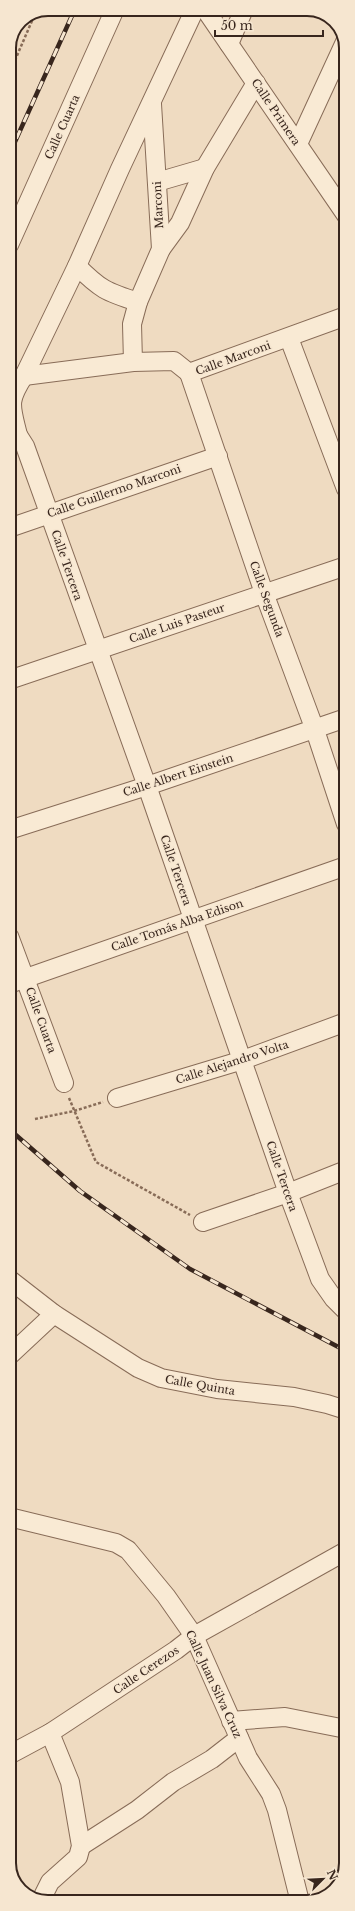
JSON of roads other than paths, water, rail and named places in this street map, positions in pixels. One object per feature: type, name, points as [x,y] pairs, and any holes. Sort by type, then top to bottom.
[{"type":"street","name":"Calle Cuarta","points":[[16,229],[112,16]]},
{"type":"street","name":"Marconi","points":[[16,388],[24,376],[77,266],[120,169],[152,104],[192,16]]},
{"type":"street","name":"Calle Primera","points":[[210,16],[339,205]]},
{"type":"street","points":[[229,44],[241,16]]},
{"type":"street","points":[[298,144],[339,55]]},
{"type":"street","points":[[161,249],[180,223],[205,168],[256,83]]},
{"type":"street","name":"Marconi","points":[[133,362],[132,324],[138,302],[161,249],[152,104]]},
{"type":"street","points":[[157,182],[205,168]]},
{"type":"street","points":[[77,266],[97,286],[110,293],[138,302]]},
{"type":"street","name":"Calle Marconi","points":[[24,376],[133,362],[174,361],[189,373],[339,319]]},
{"type":"street","points":[[289,338],[339,470]]},
{"type":"street","name":"Calle Segunda","points":[[189,373],[264,593],[315,730],[339,803]]},
{"type":"street","name":"Calle Tercera","points":[[16,435],[25,446],[97,651],[147,786],[288,1193],[320,1278],[339,1304]]},
{"type":"street","name":"Calle Guillermo Marconi","points":[[16,525],[218,456]]},
{"type":"street","name":"Calle Luis Pasteur","points":[[16,678],[339,568]]},
{"type":"street","name":"Calle Albert Einstein","points":[[16,828],[147,786],[339,721]]},
{"type":"street","name":"Calle Tomás Alba Edison","points":[[17,982],[339,868]]},
{"type":"street","name":"Calle Cuarta","points":[[17,982],[64,1083]]},
{"type":"street","name":"Calle Alejandro Volta","points":[[117,1098],[243,1060],[339,1025]]},
{"type":"street","points":[[203,1222],[288,1193],[339,1173]]},
{"type":"street","name":"Calle Quinta","points":[[16,1284],[54,1314],[138,1368],[161,1378],[218,1389],[294,1397],[339,1408]]},
{"type":"street","points":[[16,1349],[54,1314]]},
{"type":"street","name":"Calle Juan Silva Cruz","points":[[16,1519],[116,1543],[128,1550],[166,1596],[194,1636],[248,1758],[271,1794],[277,1810],[298,1895]]},
{"type":"street","name":"Calle Cerezos","points":[[16,1751],[50,1734],[176,1650],[194,1636],[339,1554]]},
{"type":"street","points":[[231,1721],[285,1716],[339,1728]]},
{"type":"street","points":[[44,1894],[50,1882],[78,1857],[81,1846],[70,1782],[50,1734]]},
{"type":"street","points":[[81,1846],[137,1810],[173,1782],[212,1759],[239,1738]]},
{"type":"railway","points":[[16,140],[72,16]]},
{"type":"railway","points":[[16,1135],[80,1191],[190,1269],[339,1347]]}]
